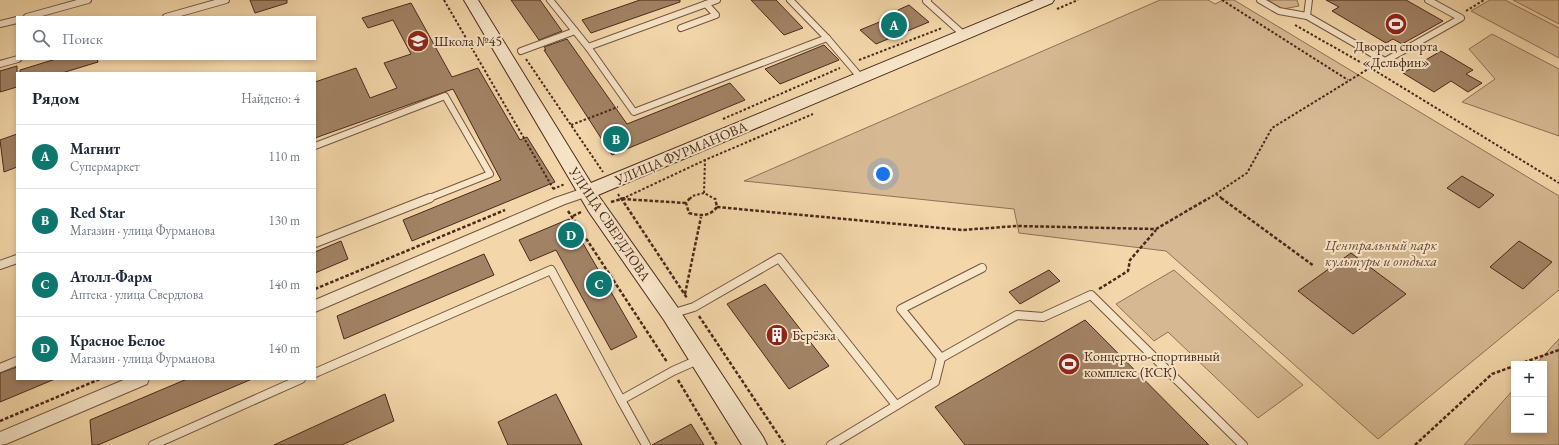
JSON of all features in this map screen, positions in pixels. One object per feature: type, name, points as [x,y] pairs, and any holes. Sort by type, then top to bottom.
[{"type":"main road","name":"УЛИЦА СВЕРДЛОВА","points":[[471,0],[587,192],[671,314],[755,445]]},
{"type":"main road","name":"УЛИЦА ФУРМАНОВА","points":[[587,192],[860,78],[959,29],[1052,5]]},
{"type":"street","name":"УЛИЦА ФУРМАНОВА","points":[[316,306],[553,204],[587,192]]},
{"type":"street","points":[[0,439],[140,380]]},
{"type":"lane","points":[[31,16],[88,0]]},
{"type":"lane","points":[[170,16],[226,0]]},
{"type":"lane","points":[[550,0],[588,46],[634,112],[828,38]]},
{"type":"lane","points":[[588,46],[717,0]]},
{"type":"lane","points":[[790,0],[828,38],[860,78]]},
{"type":"lane","points":[[928,0],[926,1],[959,29]]},
{"type":"lane","points":[[1260,0],[1279,11],[1307,16],[1385,61],[1461,18]]},
{"type":"lane","points":[[1307,16],[1309,0]]},
{"type":"lane","points":[[1428,0],[1461,18]]},
{"type":"lane","points":[[681,28],[716,16],[706,4]]},
{"type":"lane","points":[[0,24],[16,20]]},
{"type":"lane","points":[[521,51],[576,31]]},
{"type":"lane","points":[[0,64],[16,60]]},
{"type":"lane","points":[[316,146],[445,96],[490,174],[316,243]]},
{"type":"lane","points":[[671,314],[694,307],[779,258],[896,405]]},
{"type":"lane","points":[[0,265],[16,259]]},
{"type":"lane","points":[[941,358],[901,310],[982,268]]},
{"type":"lane","points":[[316,373],[551,270],[646,445]]},
{"type":"lane","points":[[831,445],[936,382],[941,358],[1018,315],[1043,317],[1091,294],[1243,445]]},
{"type":"lane","points":[[621,400],[673,371],[700,359]]},
{"type":"lane","points":[[0,368],[16,361]]},
{"type":"lane","points":[[153,445],[298,380]]},
{"type":"path","points":[[444,0],[554,189],[547,192]]},
{"type":"path","points":[[1052,5],[1078,0]]},
{"type":"path","points":[[1222,0],[1348,80]]},
{"type":"path","points":[[1461,18],[1461,13],[1484,0]]},
{"type":"path","points":[[1293,24],[1369,67],[1559,183]]},
{"type":"path","points":[[718,121],[849,64],[959,29]]},
{"type":"path","points":[[521,51],[603,171]]},
{"type":"path","points":[[1091,294],[1128,271],[1130,260],[1156,230],[1216,194],[1247,173],[1272,128],[1369,67],[1385,61]]},
{"type":"path","points":[[571,125],[628,103]]},
{"type":"path","points":[[622,199],[706,160],[815,113]]},
{"type":"path","points":[[704,193],[706,160]]},
{"type":"path","points":[[704,193],[715,198],[717,207],[712,214],[701,217],[689,213],[686,204],[692,196],[704,193]]},
{"type":"path","points":[[1216,194],[1314,266]]},
{"type":"path","points":[[622,199],[686,204]]},
{"type":"path","points":[[622,199],[785,445]]},
{"type":"path","points":[[316,289],[510,207]]},
{"type":"path","points":[[717,207],[962,230],[1017,226],[1156,230]]},
{"type":"path","points":[[573,216],[673,371],[716,445]]},
{"type":"path","points":[[685,294],[701,217]]},
{"type":"path","points":[[1528,361],[1559,350]]},
{"type":"path","points":[[1415,445],[1492,374],[1511,367]]},
{"type":"path","points":[[0,421],[98,380]]},
{"type":"green space","name":"Центральный парк культуры и отдыха","points":[[1160,0],[1208,0],[1215,4],[1223,0],[1234,0],[1559,196],[1559,290],[1378,439],[1166,251],[1019,233],[1014,209],[744,181]]},
{"type":"green space","points":[[1268,0],[1297,0],[1299,6],[1283,9]]},
{"type":"green space","points":[[1490,0],[1505,0],[1559,28],[1559,58],[1471,11]]},
{"type":"green space","points":[[1513,0],[1559,0],[1559,24]]},
{"type":"green space","points":[[1492,34],[1559,69],[1559,136],[1462,102],[1495,79],[1469,49]]},
{"type":"green space","points":[[1174,270],[1303,385],[1258,418],[1168,332],[1154,341],[1116,304]]},
{"type":"green space","points":[[1559,339],[1559,445],[1464,445],[1511,392],[1511,433],[1547,433],[1547,361],[1539,361]]},
{"type":"building","points":[[250,0],[287,0],[287,3],[255,13]]},
{"type":"building","points":[[511,0],[540,0],[562,31],[539,40]]},
{"type":"building","points":[[640,0],[680,0],[680,2],[591,33],[582,20]]},
{"type":"building","points":[[751,0],[776,0],[803,28],[784,35]]},
{"type":"building","name":"Дворец спорта «Дельфин»","points":[[1326,0],[1406,0],[1443,21],[1402,44],[1393,39],[1386,43],[1332,11],[1339,7]]},
{"type":"building","points":[[411,3],[452,77],[478,68],[520,140],[527,137],[555,182],[412,241],[403,220],[501,180],[453,89],[316,138],[316,82],[356,68],[370,98],[397,88],[384,63],[411,54],[393,20],[368,28],[362,18]]},
{"type":"building","points":[[909,5],[929,22],[876,44],[860,30],[899,14],[898,10]]},
{"type":"building","points":[[567,39],[627,124],[730,83],[745,100],[612,155],[544,50],[546,50],[544,47]]},
{"type":"building","points":[[824,45],[839,60],[780,84],[765,69]]},
{"type":"building","points":[[1441,51],[1473,70],[1466,74],[1482,83],[1468,92],[1451,81],[1434,92],[1403,73]]},
{"type":"building","points":[[53,60],[97,60],[98,62],[65,72],[20,72],[20,70]]},
{"type":"building","points":[[17,66],[16,87],[0,92],[0,71]]},
{"type":"building","points":[[16,134],[16,167],[4,172],[0,140]]},
{"type":"building","points":[[1462,176],[1494,195],[1479,208],[1447,188]]},
{"type":"building","points":[[569,219],[637,337],[611,350],[556,250],[530,261],[519,240]]},
{"type":"building","points":[[341,241],[348,259],[316,273],[316,252]]},
{"type":"building","points":[[1519,241],[1552,262],[1523,289],[1490,267]]},
{"type":"building","points":[[1351,253],[1406,294],[1353,334],[1298,291]]},
{"type":"building","points":[[484,254],[494,275],[344,339],[337,316]]},
{"type":"building","points":[[1049,270],[1060,281],[1020,304],[1009,292]]},
{"type":"building","name":"Берёзка","points":[[765,284],[829,366],[789,389],[727,304]]},
{"type":"building","name":"Концертно-спортивный комплекс (КСК)","points":[[1085,320],[1209,445],[965,445],[935,407]]},
{"type":"building","points":[[16,367],[16,380],[53,380],[0,402],[0,373]]},
{"type":"building","points":[[185,380],[250,380],[98,445],[92,445],[90,420]]},
{"type":"building","points":[[385,394],[394,421],[342,445],[274,445]]},
{"type":"building","points":[[556,394],[582,445],[508,445],[498,422]]},
{"type":"building","points":[[691,424],[704,445],[652,445]]},
{"type":"place","name":"Дворец спорта «Дельфин»","points":[[1396,24]]},
{"type":"place","name":"Магнит","points":[[894,25]]},
{"type":"place","name":"Школа №45","points":[[418,41]]},
{"type":"place","name":"Red Star","points":[[616,139]]},
{"type":"place","name":"Красное Белое","points":[[571,235]]},
{"type":"place","name":"Атолл-Фарм","points":[[599,284]]},
{"type":"place","name":"Берёзка","points":[[777,335]]},
{"type":"place","name":"Концертно-спортивный комплекс (КСК)","points":[[1069,364]]}]
